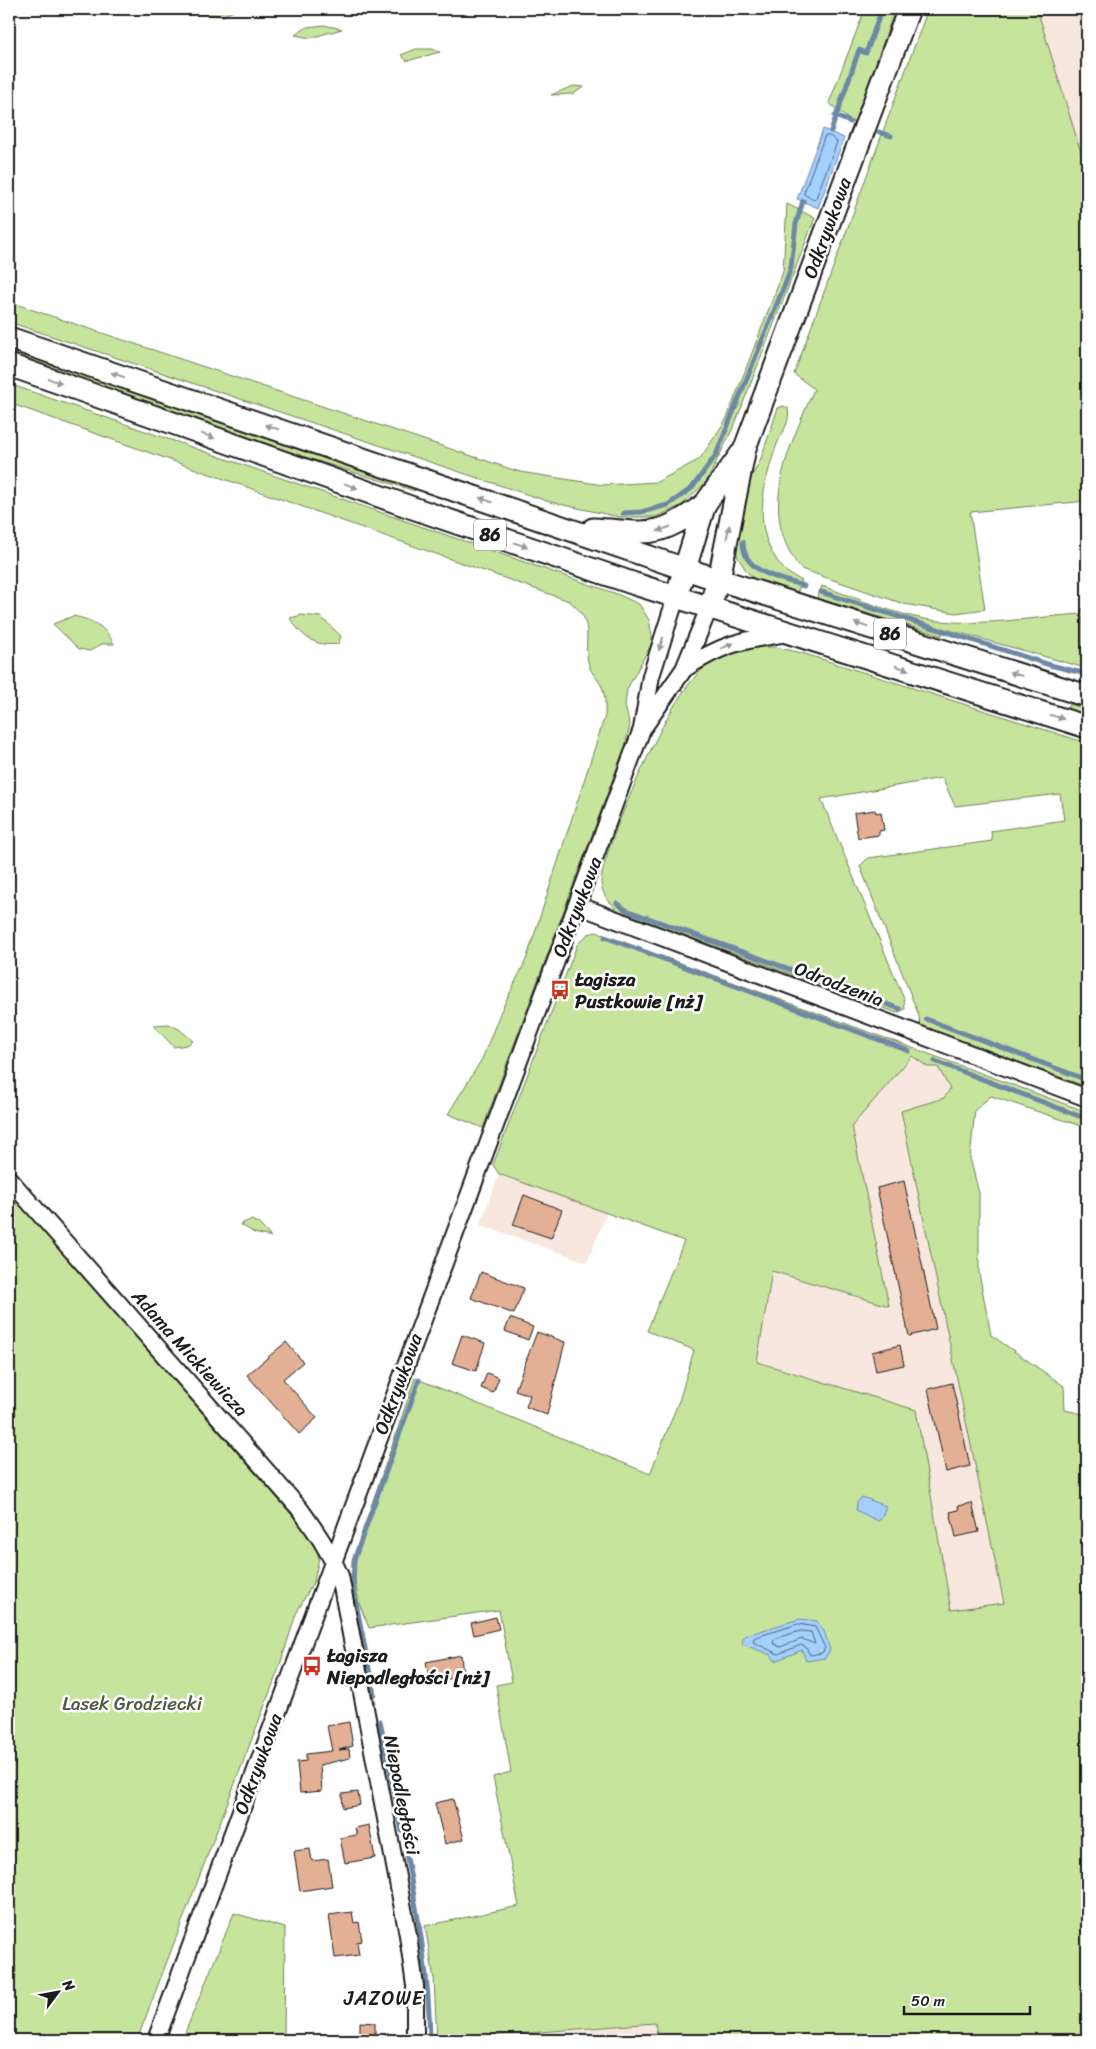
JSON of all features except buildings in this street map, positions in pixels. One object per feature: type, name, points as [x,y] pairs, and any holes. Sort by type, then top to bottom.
[{"type":"main road","name":"Odkrywkowa","points":[[709,608],[719,579],[746,448],[909,9]]},
{"type":"main road","name":"86","points":[[9,338],[685,568],[1087,696]]},
{"type":"main road","name":"86","points":[[9,365],[422,512],[676,598],[1087,727]]},
{"type":"main road","name":"Odkrywkowa","points":[[565,528],[646,534],[680,523],[705,504],[746,448]]},
{"type":"main road","name":"Odkrywkowa","points":[[676,598],[705,504]]},
{"type":"street","name":"Odkrywkowa","points":[[156,2040],[642,729],[650,676],[676,598]]},
{"type":"street","name":"Odkrywkowa","points":[[642,729],[684,669],[709,608]]},
{"type":"street","name":"Odkrywkowa","points":[[684,669],[708,653],[746,639],[788,633]]},
{"type":"street","name":"Odrodzenia","points":[[577,905],[1087,1098]]},
{"type":"street","name":"Adama Mickiewicza","points":[[9,1178],[299,1508],[326,1544],[333,1560]]},
{"type":"street","name":"Niepodległości","points":[[333,1560],[340,1576],[408,1936],[415,1986],[415,2040]]},
{"type":"shaded area","points":[[1037,9],[1087,9],[1087,172],[1055,68]]},
{"type":"shaded area","points":[[912,1056],[938,1066],[950,1089],[944,1098],[901,1111],[1004,1603],[951,1610],[916,1410],[756,1362],[772,1271],[889,1305],[852,1126]]},
{"type":"shaded area","points":[[499,1174],[607,1213],[587,1262],[480,1225]]},
{"type":"shaded area","points":[[656,2023],[658,2040],[473,2040],[472,2038]]},
{"type":"green space","points":[[206,9],[237,9],[223,16],[194,13]]},
{"type":"green space","points":[[865,9],[895,9],[854,124],[829,103]]},
{"type":"green space","points":[[928,9],[1037,9],[1087,172],[1087,501],[970,512],[985,609],[956,613],[904,604],[801,569],[787,547],[780,525],[781,479],[795,434],[814,389],[794,374]]},
{"type":"green space","points":[[324,25],[342,29],[310,38],[295,35],[307,27]]},
{"type":"green space","points":[[416,49],[432,49],[440,52],[407,61],[401,55]]},
{"type":"green space","points":[[573,86],[584,87],[573,94],[551,95]]},
{"type":"green space","points":[[787,204],[815,218],[735,424],[707,481],[682,505],[656,517],[619,517],[550,502],[9,322],[9,302],[520,472],[603,485],[657,482],[700,459],[727,418],[783,272]]},
{"type":"green space","points":[[9,350],[414,487],[415,491],[295,454],[9,355]]},
{"type":"green space","points":[[9,384],[617,594],[639,604],[649,620],[652,643],[627,689],[625,706],[630,725],[625,746],[483,1128],[448,1114],[482,1059],[501,1011],[526,960],[605,716],[603,689],[589,665],[586,624],[578,609],[569,601],[9,403]]},
{"type":"green space","points":[[783,406],[788,408],[789,413],[786,427],[777,444],[767,475],[762,508],[763,523],[766,539],[773,554],[789,574],[802,581],[797,593],[756,580],[747,572],[737,556],[736,533],[752,476],[760,461],[778,408]]},
{"type":"green space","points":[[822,586],[894,612],[939,621],[975,622],[1010,620],[1081,614],[1081,609],[1087,609],[1087,619],[1082,619],[1082,667],[942,628],[942,636],[817,598]]},
{"type":"green space","points":[[302,615],[321,617],[341,636],[338,644],[322,644],[304,635],[290,618]]},
{"type":"green space","points":[[73,616],[98,625],[107,633],[114,644],[102,644],[90,651],[79,649],[53,624]]},
{"type":"green space","points":[[758,647],[776,647],[802,653],[1087,743],[1087,1087],[920,1025],[919,1016],[860,866],[868,858],[992,841],[991,831],[1064,820],[1060,794],[955,806],[942,778],[821,799],[904,999],[905,1009],[897,1013],[619,911],[607,898],[601,883],[603,869],[618,824],[662,727],[681,695],[705,667],[717,659]]},
{"type":"green space","points":[[1087,666],[1087,679],[1083,678],[1082,667]]},
{"type":"green space","points":[[1069,704],[1087,709],[1087,716],[1067,710]]},
{"type":"green space","points":[[596,932],[1087,1112],[1087,1128],[991,1096],[975,1110],[970,1158],[979,1193],[979,1273],[991,1335],[1064,1386],[1065,1410],[1087,1415],[1087,2040],[658,2040],[655,2023],[437,2040],[434,1979],[425,1926],[519,1906],[493,1777],[511,1772],[496,1685],[512,1682],[499,1610],[369,1628],[359,1603],[352,1562],[415,1378],[650,1474],[680,1398],[694,1350],[647,1331],[684,1241],[499,1174],[493,1165],[577,945],[588,934]],"holes":[[[912,1056],[928,1067],[938,1067],[950,1089],[944,1098],[901,1111],[1004,1603],[951,1610],[916,1410],[757,1362],[772,1271],[889,1306],[852,1126]]]},
{"type":"green space","points":[[169,1024],[179,1029],[193,1041],[187,1045],[174,1047],[153,1025]]},
{"type":"green space","name":"Lasek Grodziecki","points":[[9,1189],[297,1521],[315,1545],[319,1558],[314,1581],[296,1614],[279,1668],[137,2040],[9,2040]]},
{"type":"green space","points":[[251,1220],[258,1223],[271,1237],[254,1233],[240,1224]]},
{"type":"green space","points":[[347,1574],[351,1574],[375,1703],[370,1703]]},
{"type":"green space","points":[[234,1913],[285,1928],[284,2040],[182,2040]]},
{"type":"water","points":[[823,129],[844,138],[818,208],[797,199]]},
{"type":"water","points":[[862,1497],[886,1506],[881,1519],[878,1521],[856,1510],[857,1503]]},
{"type":"water","points":[[799,1619],[817,1621],[824,1631],[830,1650],[825,1658],[806,1661],[802,1650],[775,1661],[771,1655],[742,1644],[744,1636]]},
{"type":"waterway","points":[[831,131],[859,50],[866,53],[882,9]]},
{"type":"waterway","points":[[835,116],[850,122]]},
{"type":"waterway","points":[[879,132],[891,136]]},
{"type":"waterway","points":[[623,513],[641,512],[668,505],[692,488],[716,455],[787,279],[791,267],[796,224],[803,201]]},
{"type":"waterway","points":[[743,542],[749,561],[764,573],[804,586]]},
{"type":"waterway","points":[[821,592],[1050,665],[1087,674]]},
{"type":"waterway","points":[[617,903],[626,910],[900,1009]]},
{"type":"waterway","points":[[605,937],[909,1051]]},
{"type":"waterway","points":[[926,1019],[1087,1080]]},
{"type":"waterway","points":[[935,1061],[1087,1119]]},
{"type":"waterway","points":[[374,1694],[353,1588],[354,1560],[419,1380]]},
{"type":"waterway","points":[[380,1721],[402,1831]]},
{"type":"waterway","points":[[407,1858],[425,1971],[430,2040]]},
{"type":"place","name":"Łagisza Pustkowie [nż]","points":[[560,990]]},
{"type":"place","name":"Łagisza Niepodległości [nż]","points":[[312,1666]]},
{"type":"district","name":"JAZOWE","points":[[384,1998]]}]
